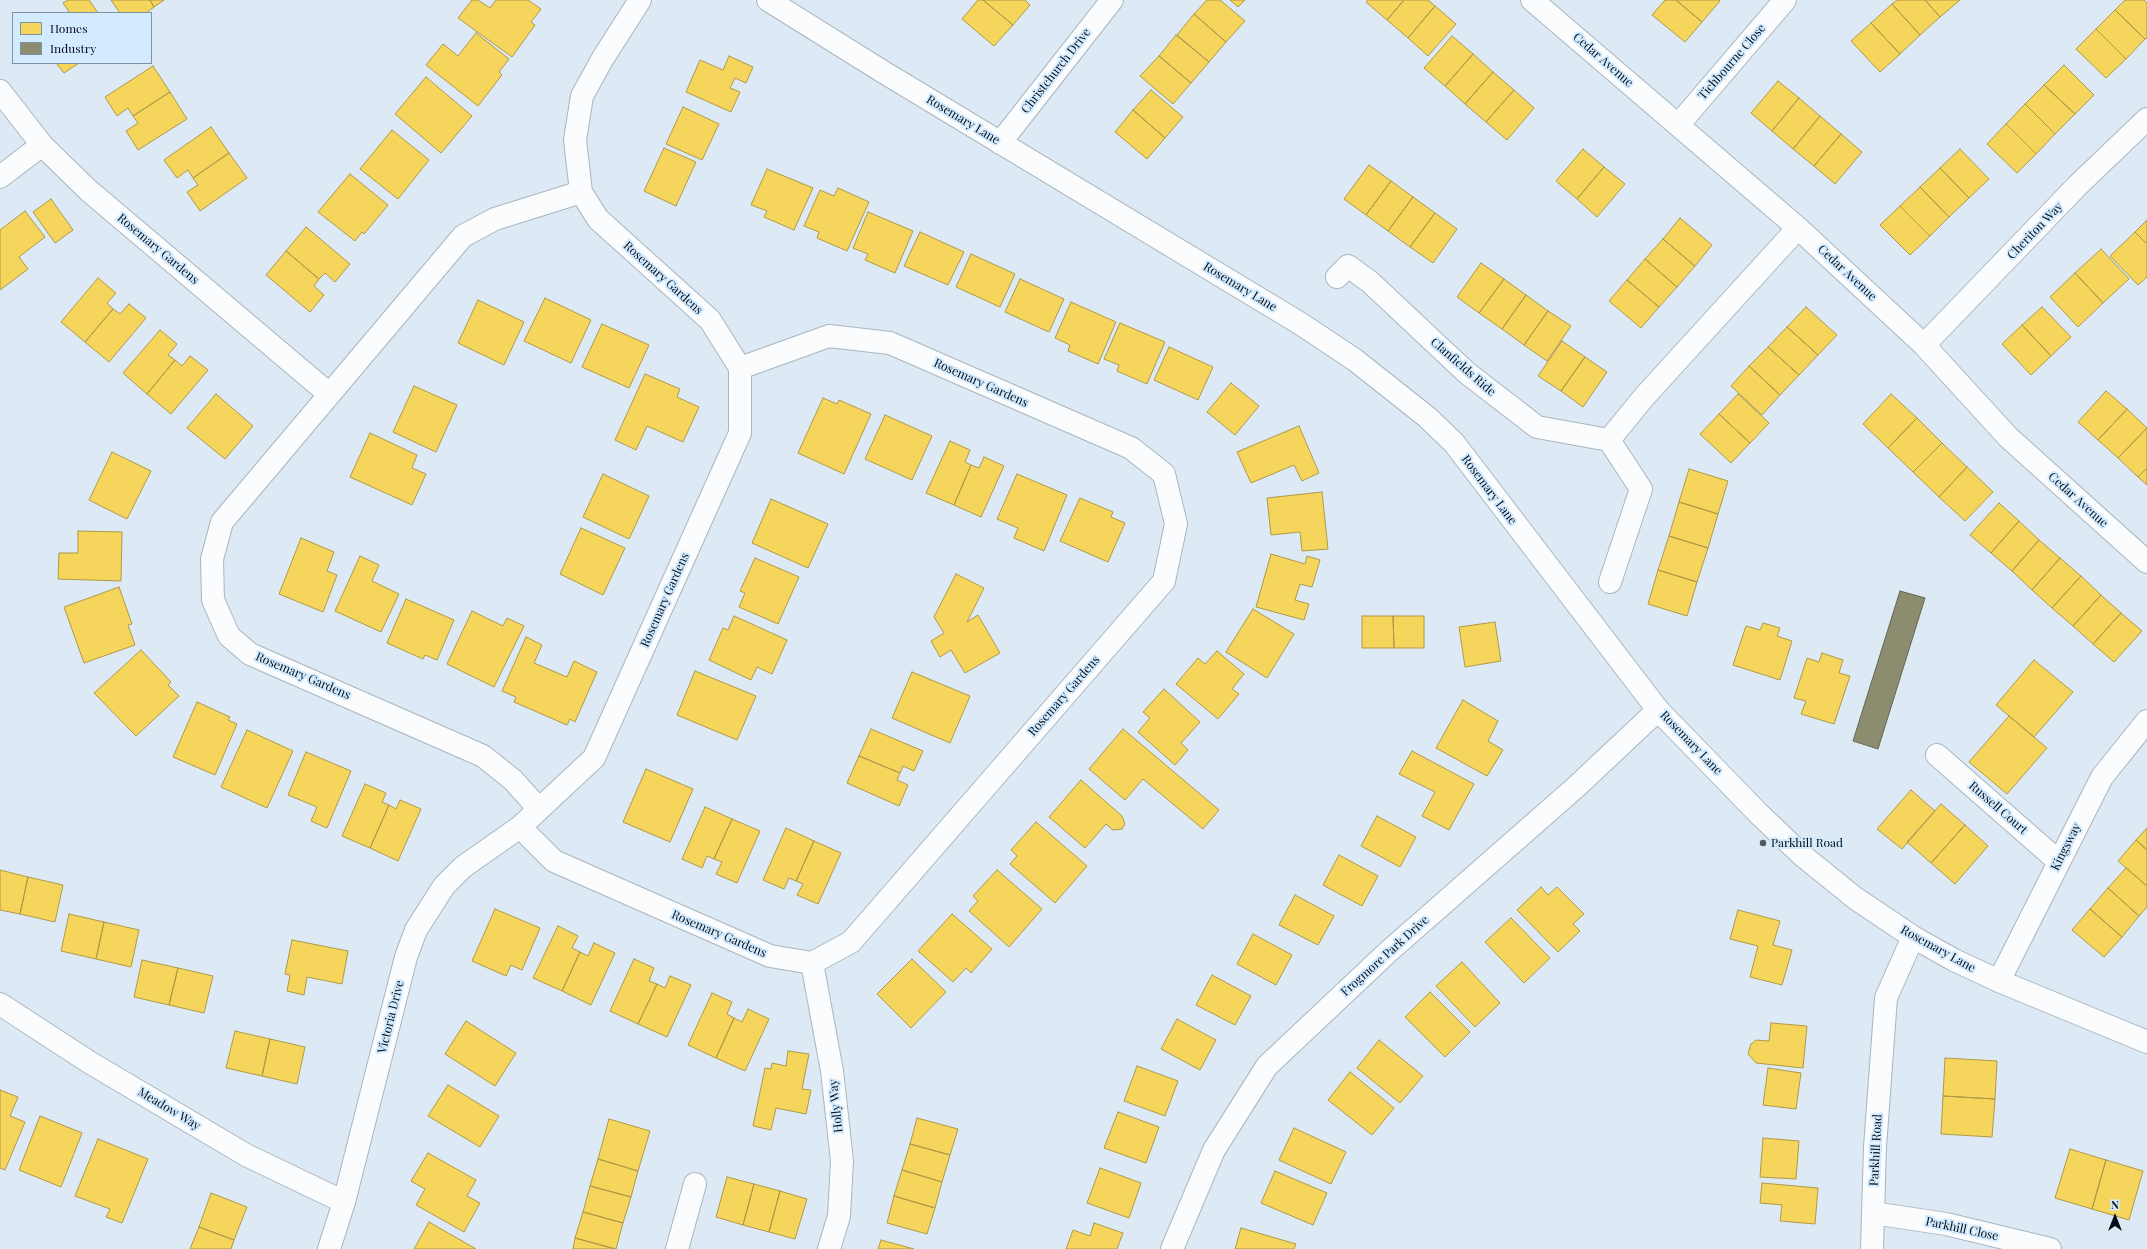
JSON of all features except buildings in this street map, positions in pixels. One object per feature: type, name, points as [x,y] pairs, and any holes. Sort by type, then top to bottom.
[{"type":"street","name":"Rosemary Gardens","points":[[640,0],[603,58],[582,96],[576,140],[581,192],[598,219],[710,320],[740,368],[740,433],[594,758],[520,827],[554,861],[770,956],[812,963],[851,942],[1164,581],[1176,524],[1164,474],[1131,448],[890,343],[829,336],[740,368]]},
{"type":"street","name":"Rosemary Lane","points":[[768,0],[1301,324],[1355,360],[1427,417],[1454,443],[1561,586],[1613,649],[1658,710],[1759,814],[1803,856],[1855,898],[1913,937],[1999,981],[2147,1042]]},
{"type":"street","name":"Christchurch Drive","points":[[1000,142],[1112,0]]},
{"type":"street","name":"Cedar Avenue","points":[[1532,0],[1679,124],[1798,228],[1924,345],[2008,437],[2147,562]]},
{"type":"street","name":"Tichbourne Close","points":[[1679,124],[1785,0]]},
{"type":"street","name":"Rosemary Gardens","points":[[0,90],[42,144],[88,190],[329,394]]},
{"type":"street","name":"Cheriton Way","points":[[1924,345],[2077,186],[2147,119]]},
{"type":"street","points":[[0,177],[42,144]]},
{"type":"street","name":"Rosemary Gardens","points":[[539,809],[513,780],[483,756],[250,654],[229,636],[213,600],[212,559],[222,522],[463,236],[495,219],[581,192]]},
{"type":"street","points":[[1610,582],[1641,489],[1609,440],[1644,397],[1798,228]]},
{"type":"street","name":"Clanfields Ride","points":[[1337,277],[1348,266],[1370,282],[1467,373],[1536,427],[1609,440]]},
{"type":"street","name":"Frogmore Park Drive","points":[[1172,1249],[1214,1150],[1268,1066],[1388,952],[1576,787],[1658,710]]},
{"type":"street","name":"Kingsway","points":[[1999,981],[2058,861],[2102,777],[2147,721]]},
{"type":"street","name":"Russell Court","points":[[1937,755],[2058,861]]},
{"type":"street","name":"Victoria Drive","points":[[329,1249],[344,1202],[406,957],[416,930],[444,886],[463,867],[520,827]]},
{"type":"street","name":"Parkhill Road","points":[[1872,1249],[1875,1147],[1886,998],[1913,937]]},
{"type":"street","name":"Holly Way","points":[[812,963],[832,1071],[842,1161],[840,1216],[829,1249]]},
{"type":"street","name":"Meadow Way","points":[[0,1004],[89,1062],[246,1155],[344,1202]]},
{"type":"street","points":[[677,1249],[695,1184]]},
{"type":"street","name":"Parkhill Close","points":[[1873,1213],[1946,1224],[2050,1249]]},
{"type":"place","name":"Parkhill Road","points":[[1763,843]]}]
